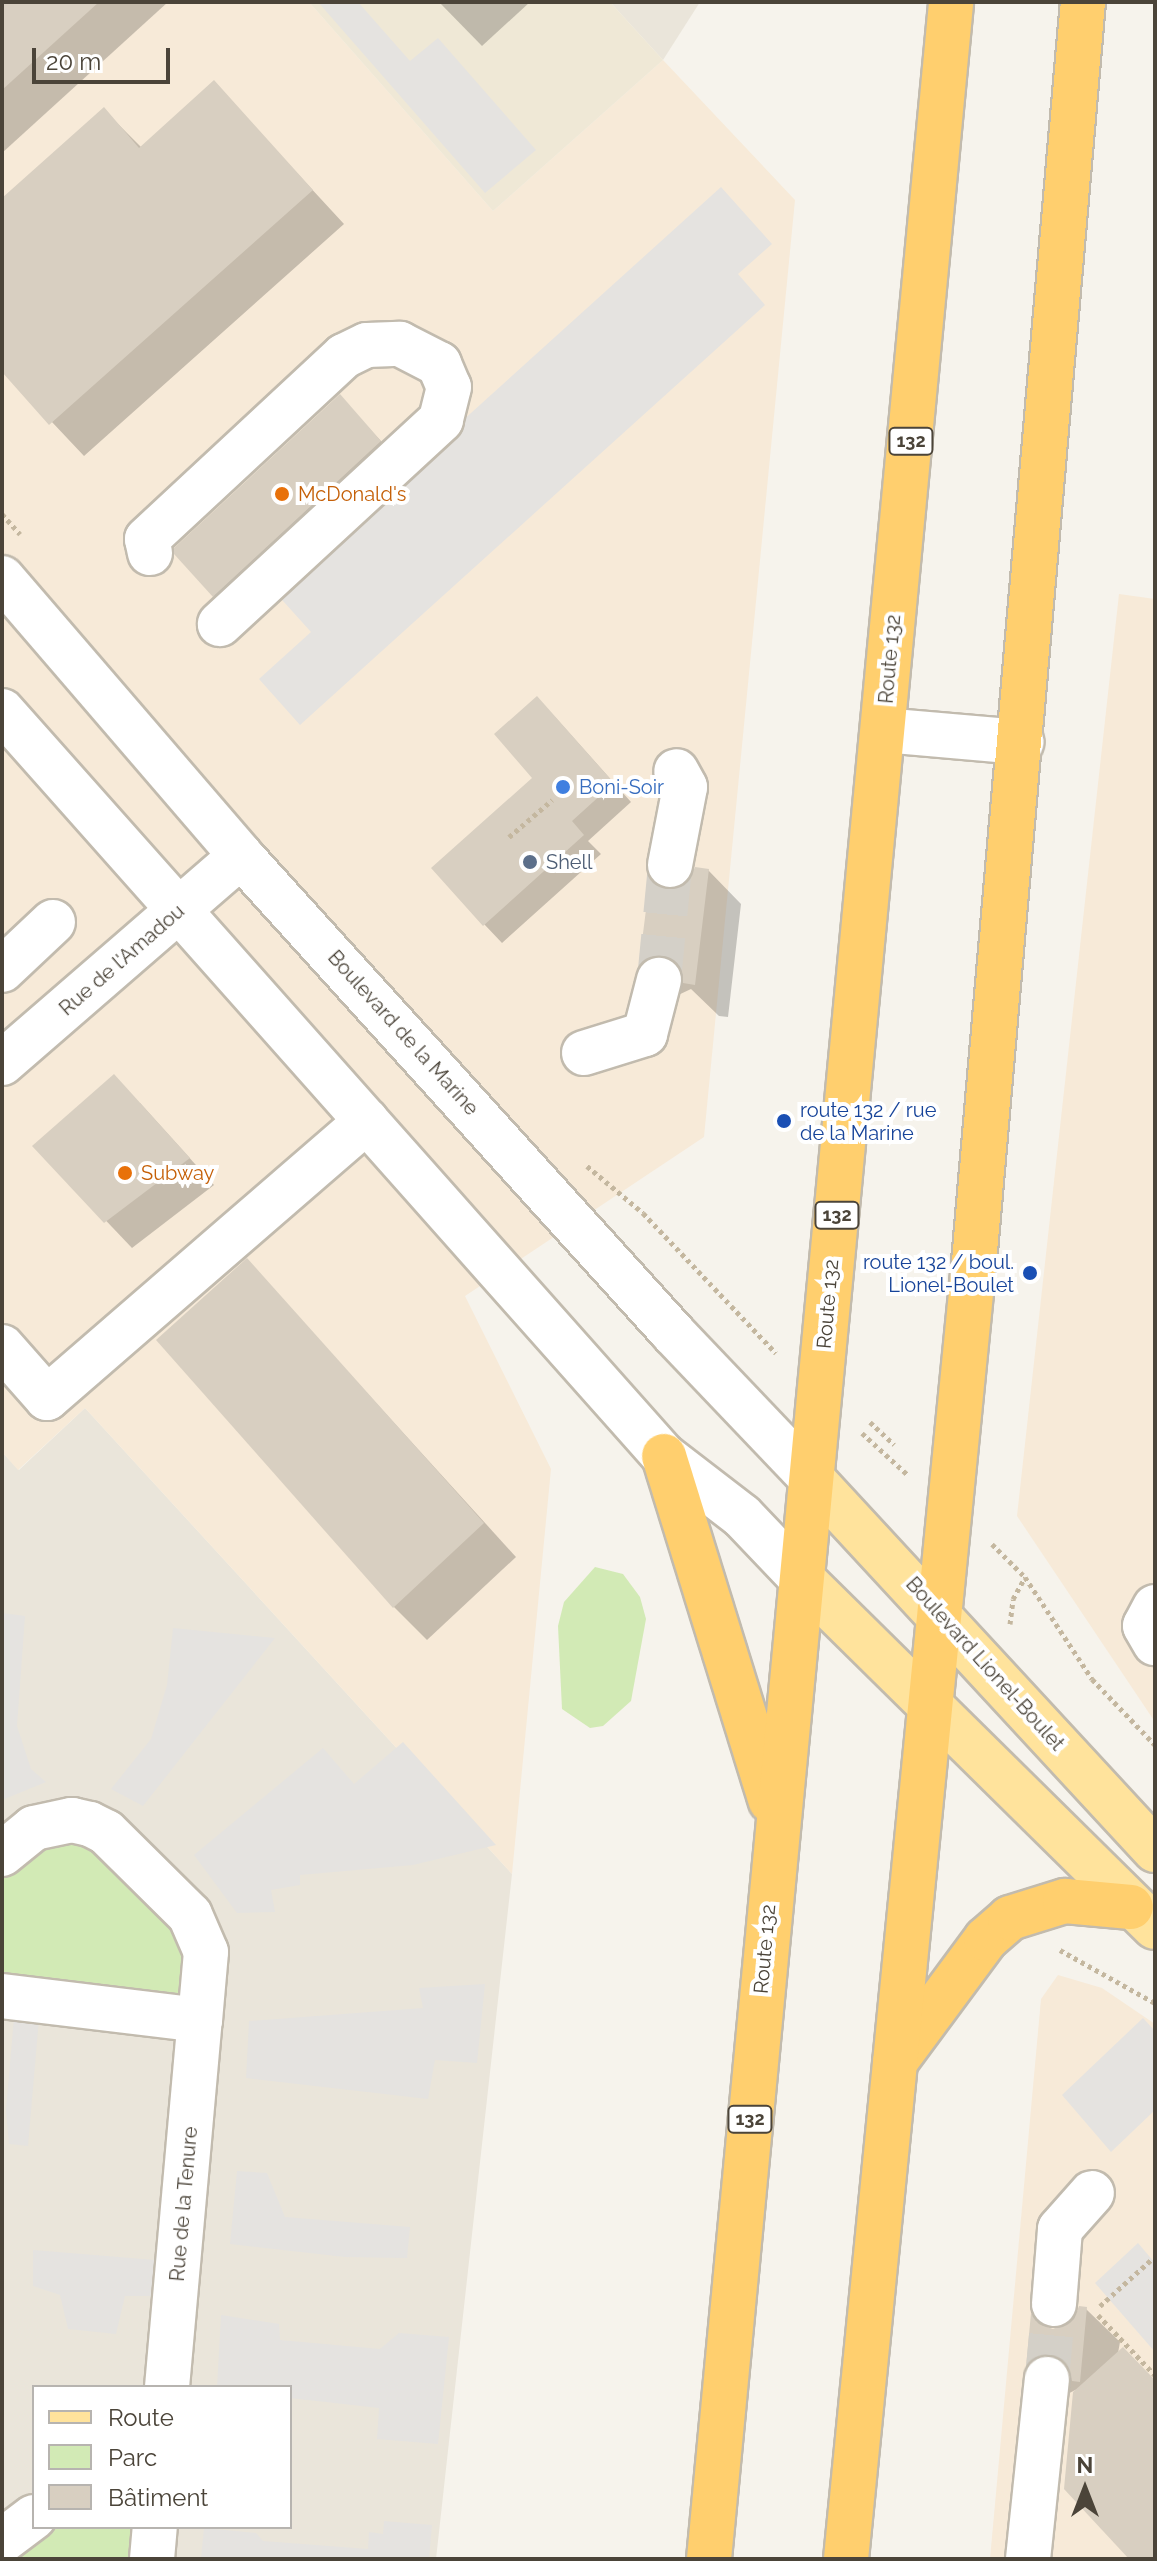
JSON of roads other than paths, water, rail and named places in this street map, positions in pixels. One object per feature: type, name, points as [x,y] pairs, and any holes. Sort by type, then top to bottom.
[{"type":"highway","name":"Route 132","points":[[709,2559],[951,2]]},
{"type":"highway","points":[[846,2559],[1021,742],[1083,2]]},
{"type":"highway","points":[[664,1456],[777,1822]]},
{"type":"highway","points":[[895,2062],[986,1939],[1010,1918],[1065,1901],[1143,1917]]},
{"type":"main road","name":"Boulevard Lionel-Boulet","points":[[813,1480],[937,1609],[1155,1850]]},
{"type":"main road","points":[[803,1580],[1143,1917]]},
{"type":"street","points":[[150,553],[147,539],[344,356],[367,345],[400,344],[439,364],[449,387],[441,420],[220,624]]},
{"type":"street","name":"Boulevard de la Marine","points":[[2,578],[241,856],[673,1333],[813,1480]]},
{"type":"street","points":[[2,711],[664,1456],[742,1516],[803,1580]]},
{"type":"street","points":[[883,730],[1021,742]]},
{"type":"street","points":[[670,865],[685,787],[676,771]]},
{"type":"street","name":"Rue de l'Amadou","points":[[2,1063],[241,856]]},
{"type":"street","points":[[2,970],[53,922]]},
{"type":"street","points":[[584,1053],[645,1034],[659,980]]},
{"type":"street","points":[[2,1347],[47,1398],[367,1121]]},
{"type":"street","points":[[1155,1607],[1145,1626],[1155,1643]]},
{"type":"street","name":"Rue de la Tenure","points":[[2,1854],[34,1828],[52,1822],[72,1820],[106,1832],[190,1915],[200,1932],[206,1952],[167,2385]]},
{"type":"street","points":[[2,1996],[200,2020]]},
{"type":"street","points":[[1054,2304],[1060,2229],[1092,2193]]},
{"type":"street","points":[[1028,2559],[1047,2379]]},
{"type":"street","points":[[2,2541],[32,2518]]},
{"type":"street","points":[[152,2559],[155,2529]]},
{"type":"tunnel","points":[[659,980],[670,865]]},
{"type":"tunnel","points":[[1047,2379],[1054,2304]]},
{"type":"place","name":"McDonald's","points":[[282,494]]},
{"type":"place","name":"Boni-Soir","points":[[563,787]]},
{"type":"place","name":"Shell","points":[[530,862]]},
{"type":"place","name":"route 132 / rue de la Marine","points":[[784,1121]]},
{"type":"place","name":"Subway","points":[[125,1173]]},
{"type":"place","name":"route 132 / boul. Lionel-Boulet","points":[[1030,1273]]}]
